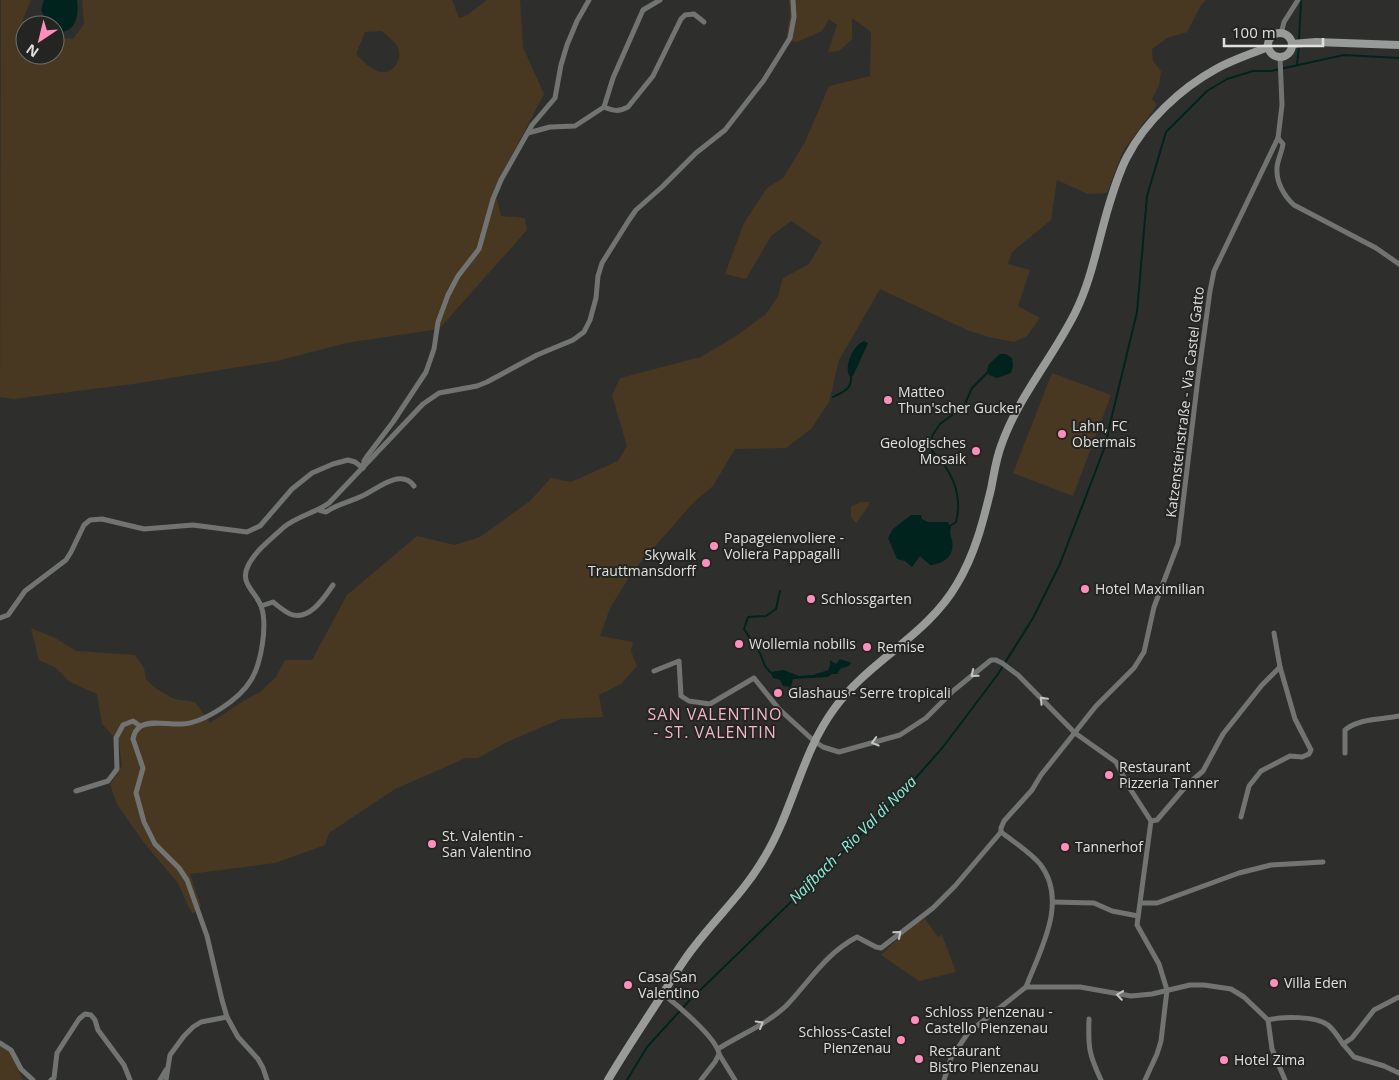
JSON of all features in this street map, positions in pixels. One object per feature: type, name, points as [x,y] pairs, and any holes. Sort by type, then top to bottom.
[{"type":"main road","points":[[608,1080],[695,945],[741,892],[762,863],[780,829],[814,741],[832,711],[868,672],[900,647],[946,602],[970,560],[983,523],[1000,448],[1010,423],[1079,304],[1086,287],[1119,176],[1128,155],[1141,136],[1176,97],[1194,83],[1216,68],[1268,47],[1272,37],[1282,34],[1297,43],[1399,45]]},
{"type":"main road","points":[[1268,47],[1271,53],[1280,61],[1297,43]]},
{"type":"street","points":[[363,468],[364,461],[393,422],[426,372],[434,349],[438,322],[448,295],[458,276],[479,249],[493,199],[502,180],[532,125],[555,98],[567,45],[577,21],[589,0]]},
{"type":"street","points":[[528,134],[535,130],[550,127],[575,126],[604,107],[614,78],[643,10],[660,0]]},
{"type":"street","points":[[267,1080],[264,1068],[238,1036],[227,1017],[207,936],[184,874],[156,844],[140,812],[136,793],[142,768],[133,739],[136,731],[140,726],[148,724],[184,724],[204,718],[241,694],[251,680],[260,658],[263,630],[261,606],[247,585],[247,566],[274,535],[290,522],[319,510],[340,493],[423,404],[439,394],[487,382],[537,355],[573,340],[584,332],[590,320],[596,298],[598,276],[602,263],[620,234],[636,210],[696,153],[725,130],[764,80],[790,38],[794,17],[793,0]]},
{"type":"street","points":[[1282,34],[1284,22],[1298,0]]},
{"type":"street","points":[[604,107],[612,110],[622,110],[628,107],[653,76],[685,14],[694,14],[704,22]]},
{"type":"street","name":"Katzensteinstraße - Via Castel Gatto","points":[[719,1052],[775,1015],[828,958],[850,941],[857,937],[876,948],[880,948],[933,908],[955,886],[1002,832],[1000,828],[1004,822],[1032,790],[1041,775],[1096,706],[1134,668],[1144,652],[1154,607],[1178,544],[1214,271],[1278,138],[1282,105],[1280,61]]},
{"type":"street","points":[[1278,138],[1284,144],[1277,167],[1278,175],[1282,190],[1287,198],[1294,205],[1376,248],[1399,264]]},
{"type":"street","points":[[0,618],[8,615],[25,591],[66,560],[84,525],[90,520],[102,519],[144,529],[193,525],[247,532],[260,526],[292,489],[312,473],[348,460],[355,462],[363,468]]},
{"type":"street","points":[[319,510],[326,512],[394,479],[405,479],[414,486]]},
{"type":"street","points":[[261,606],[273,602],[287,613],[293,615],[301,614],[316,608],[333,585]]},
{"type":"street","points":[[1241,817],[1249,786],[1260,771],[1290,756],[1302,757],[1309,754],[1311,750],[1295,719],[1280,667],[1274,633]]},
{"type":"street","points":[[654,671],[679,661],[681,696],[689,701],[710,704],[754,678],[779,709],[814,741],[823,747],[839,752],[900,735],[926,718],[953,691],[991,660],[996,660],[1009,668],[1033,689],[1075,733],[1116,762],[1129,787],[1151,820]]},
{"type":"street","points":[[1151,820],[1157,820],[1187,785],[1202,771],[1223,734],[1262,685],[1280,667]]},
{"type":"street","points":[[1345,753],[1345,730],[1349,727],[1367,721],[1399,716]]},
{"type":"street","points":[[76,790],[108,781],[117,768],[116,738],[123,725],[133,721],[140,726]]},
{"type":"street","points":[[1145,1080],[1157,1054],[1168,990],[1159,964],[1137,925],[1151,820]]},
{"type":"street","points":[[944,1080],[951,1058],[968,1033],[1026,987],[1049,926],[1053,902],[1049,882],[1042,866],[1002,832]]},
{"type":"street","points":[[1141,903],[1157,903],[1239,873],[1271,865],[1323,862]]},
{"type":"street","points":[[1053,902],[1094,903],[1112,911],[1138,916]]},
{"type":"street","points":[[1026,987],[1080,987],[1130,996],[1152,994],[1190,985],[1204,984],[1231,989],[1244,997],[1268,1020],[1272,1049],[1285,1080]]},
{"type":"street","points":[[662,994],[678,1006],[712,1039],[735,1080]]},
{"type":"street","points":[[1343,1044],[1352,1038],[1374,1010],[1399,996]]},
{"type":"street","points":[[51,1080],[54,1078],[57,1053],[79,1019],[85,1014],[91,1015],[95,1020],[98,1030],[124,1065],[130,1080]]},
{"type":"street","points":[[166,1080],[170,1056],[175,1047],[193,1027],[201,1022],[227,1017]]},
{"type":"street","points":[[1268,1020],[1276,1018],[1320,1021],[1332,1030],[1354,1057],[1399,1073]]},
{"type":"street","points":[[1089,1019],[1089,1054],[1101,1080]]},
{"type":"street","points":[[0,1043],[12,1050],[21,1068],[33,1080]]},
{"type":"street","points":[[701,1080],[716,1062],[719,1052]]},
{"type":"street","points":[[160,1080],[169,1065]]},
{"type":"shaded area","points":[[1,0],[31,0],[25,15],[15,15],[15,65],[65,65],[65,38],[73,39],[84,24],[82,0],[452,0],[459,18],[467,15],[487,0],[520,0],[523,47],[544,94],[494,189],[501,216],[525,218],[527,230],[439,329],[346,343],[277,361],[133,384],[14,399],[0,397]],"holes":[[[382,31],[397,46],[399,57],[396,65],[390,71],[377,71],[356,54],[365,32]]]},
{"type":"shaded area","points":[[789,0],[1206,0],[1201,5],[1187,32],[1167,38],[1152,49],[1153,61],[1161,71],[1159,85],[1152,99],[1157,105],[1123,151],[1107,193],[1088,194],[1057,180],[1051,220],[1012,252],[1008,264],[1030,270],[1018,306],[1040,318],[1027,336],[1014,342],[967,330],[880,289],[839,360],[829,402],[811,429],[786,448],[735,449],[713,486],[694,502],[633,571],[610,608],[600,636],[633,642],[631,651],[637,666],[621,684],[599,695],[603,717],[561,719],[507,742],[478,758],[466,758],[395,789],[329,833],[325,845],[275,863],[190,874],[201,906],[192,914],[178,883],[145,844],[118,806],[110,785],[122,766],[119,742],[102,724],[97,694],[70,682],[56,668],[39,660],[31,628],[55,638],[76,651],[135,655],[144,668],[146,679],[155,688],[174,699],[195,702],[210,723],[260,692],[276,677],[285,660],[312,660],[347,595],[417,536],[455,545],[480,537],[530,501],[551,478],[571,482],[618,461],[627,446],[612,395],[620,378],[701,357],[736,336],[766,314],[778,296],[783,278],[809,264],[822,242],[791,221],[771,236],[746,279],[725,274],[744,223],[767,188],[783,178],[805,142],[829,86],[870,76],[871,32],[852,18],[852,39],[839,51],[828,52],[837,25],[829,19],[822,31],[797,42],[786,40],[790,16]]},
{"type":"shaded area","name":"Lahn, FC Obermais","points":[[1052,373],[1111,395],[1073,496],[1013,473]]},
{"type":"shaded area","points":[[860,502],[869,502],[869,505],[856,523],[851,517],[851,507]]},
{"type":"shaded area","points":[[925,919],[938,937],[942,935],[956,972],[919,981],[881,955],[914,924]]},
{"type":"shaded area","points":[[0,1046],[10,1052],[23,1080],[0,1080]]},
{"type":"water","points":[[44,0],[77,0],[75,23],[65,31],[65,15],[43,15],[41,10]]},
{"type":"water","points":[[864,341],[868,343],[853,376],[850,377],[848,362],[856,347]]},
{"type":"water","points":[[1000,354],[1006,354],[1012,358],[1013,366],[1011,373],[997,378],[989,375],[987,370],[989,364]]},
{"type":"water","points":[[911,515],[921,515],[922,519],[928,522],[948,522],[951,528],[952,551],[944,561],[930,565],[920,556],[912,567],[905,561],[897,559],[888,538],[893,529]]},
{"type":"water","points":[[840,659],[852,663],[847,667],[841,668],[837,674],[832,674],[828,677],[793,679],[791,687],[783,686],[780,680],[773,678],[770,672],[784,670],[799,676],[813,675],[828,670],[830,660],[836,664]]},
{"type":"waterway","points":[[1299,40],[1301,0]]},
{"type":"waterway","points":[[1297,65],[1299,45]]},
{"type":"waterway","name":"Naifbach - Rio Val di Nova","points":[[627,1080],[647,1047],[689,1001],[899,797],[943,747],[998,674],[1033,618],[1060,564],[1104,449],[1137,312],[1147,196],[1166,132],[1207,91],[1227,79],[1253,71],[1271,71],[1344,55],[1399,58]]},
{"type":"waterway","points":[[950,526],[956,522],[958,512],[957,493],[945,466],[932,451],[932,436],[940,424],[964,406],[972,388],[988,372]]},
{"type":"waterway","points":[[833,397],[848,387],[851,377]]},
{"type":"waterway","points":[[770,672],[744,629],[748,617],[766,616],[776,609],[780,591]]},
{"type":"place","name":"Matteo Thun'scher Gucker","points":[[888,400]]},
{"type":"place","name":"Lahn, FC Obermais","points":[[1062,434]]},
{"type":"place","name":"Geologisches Mosaik","points":[[976,451]]},
{"type":"place","name":"Papageienvoliere - Voliera Pappagalli","points":[[714,546]]},
{"type":"place","name":"Skywalk Trauttmansdorff","points":[[706,563]]},
{"type":"place","name":"Hotel Maximilian","points":[[1085,589]]},
{"type":"place","name":"Schlossgarten","points":[[811,599]]},
{"type":"place","name":"Wollemia nobilis","points":[[739,644]]},
{"type":"place","name":"Remise","points":[[867,647]]},
{"type":"place","name":"Glashaus - Serre tropicali","points":[[778,693]]},
{"type":"place","name":"Restaurant Pizzeria Tanner","points":[[1109,775]]},
{"type":"place","name":"St. Valentin - San Valentino","points":[[432,844]]},
{"type":"place","name":"Tannerhof","points":[[1065,847]]},
{"type":"place","name":"Villa Eden","points":[[1274,983]]},
{"type":"place","name":"Casa San Valentino","points":[[628,985]]},
{"type":"place","name":"Schloss Pienzenau - Castello Pienzenau","points":[[915,1020]]},
{"type":"place","name":"Schloss-Castel Pienzenau","points":[[901,1040]]},
{"type":"place","name":"Restaurant Bistro Pienzenau","points":[[919,1059]]},
{"type":"place","name":"Hotel Zima","points":[[1224,1060]]},
{"type":"district","name":"SAN VALENTINO - ST. VALENTIN","points":[[715,723]]}]
